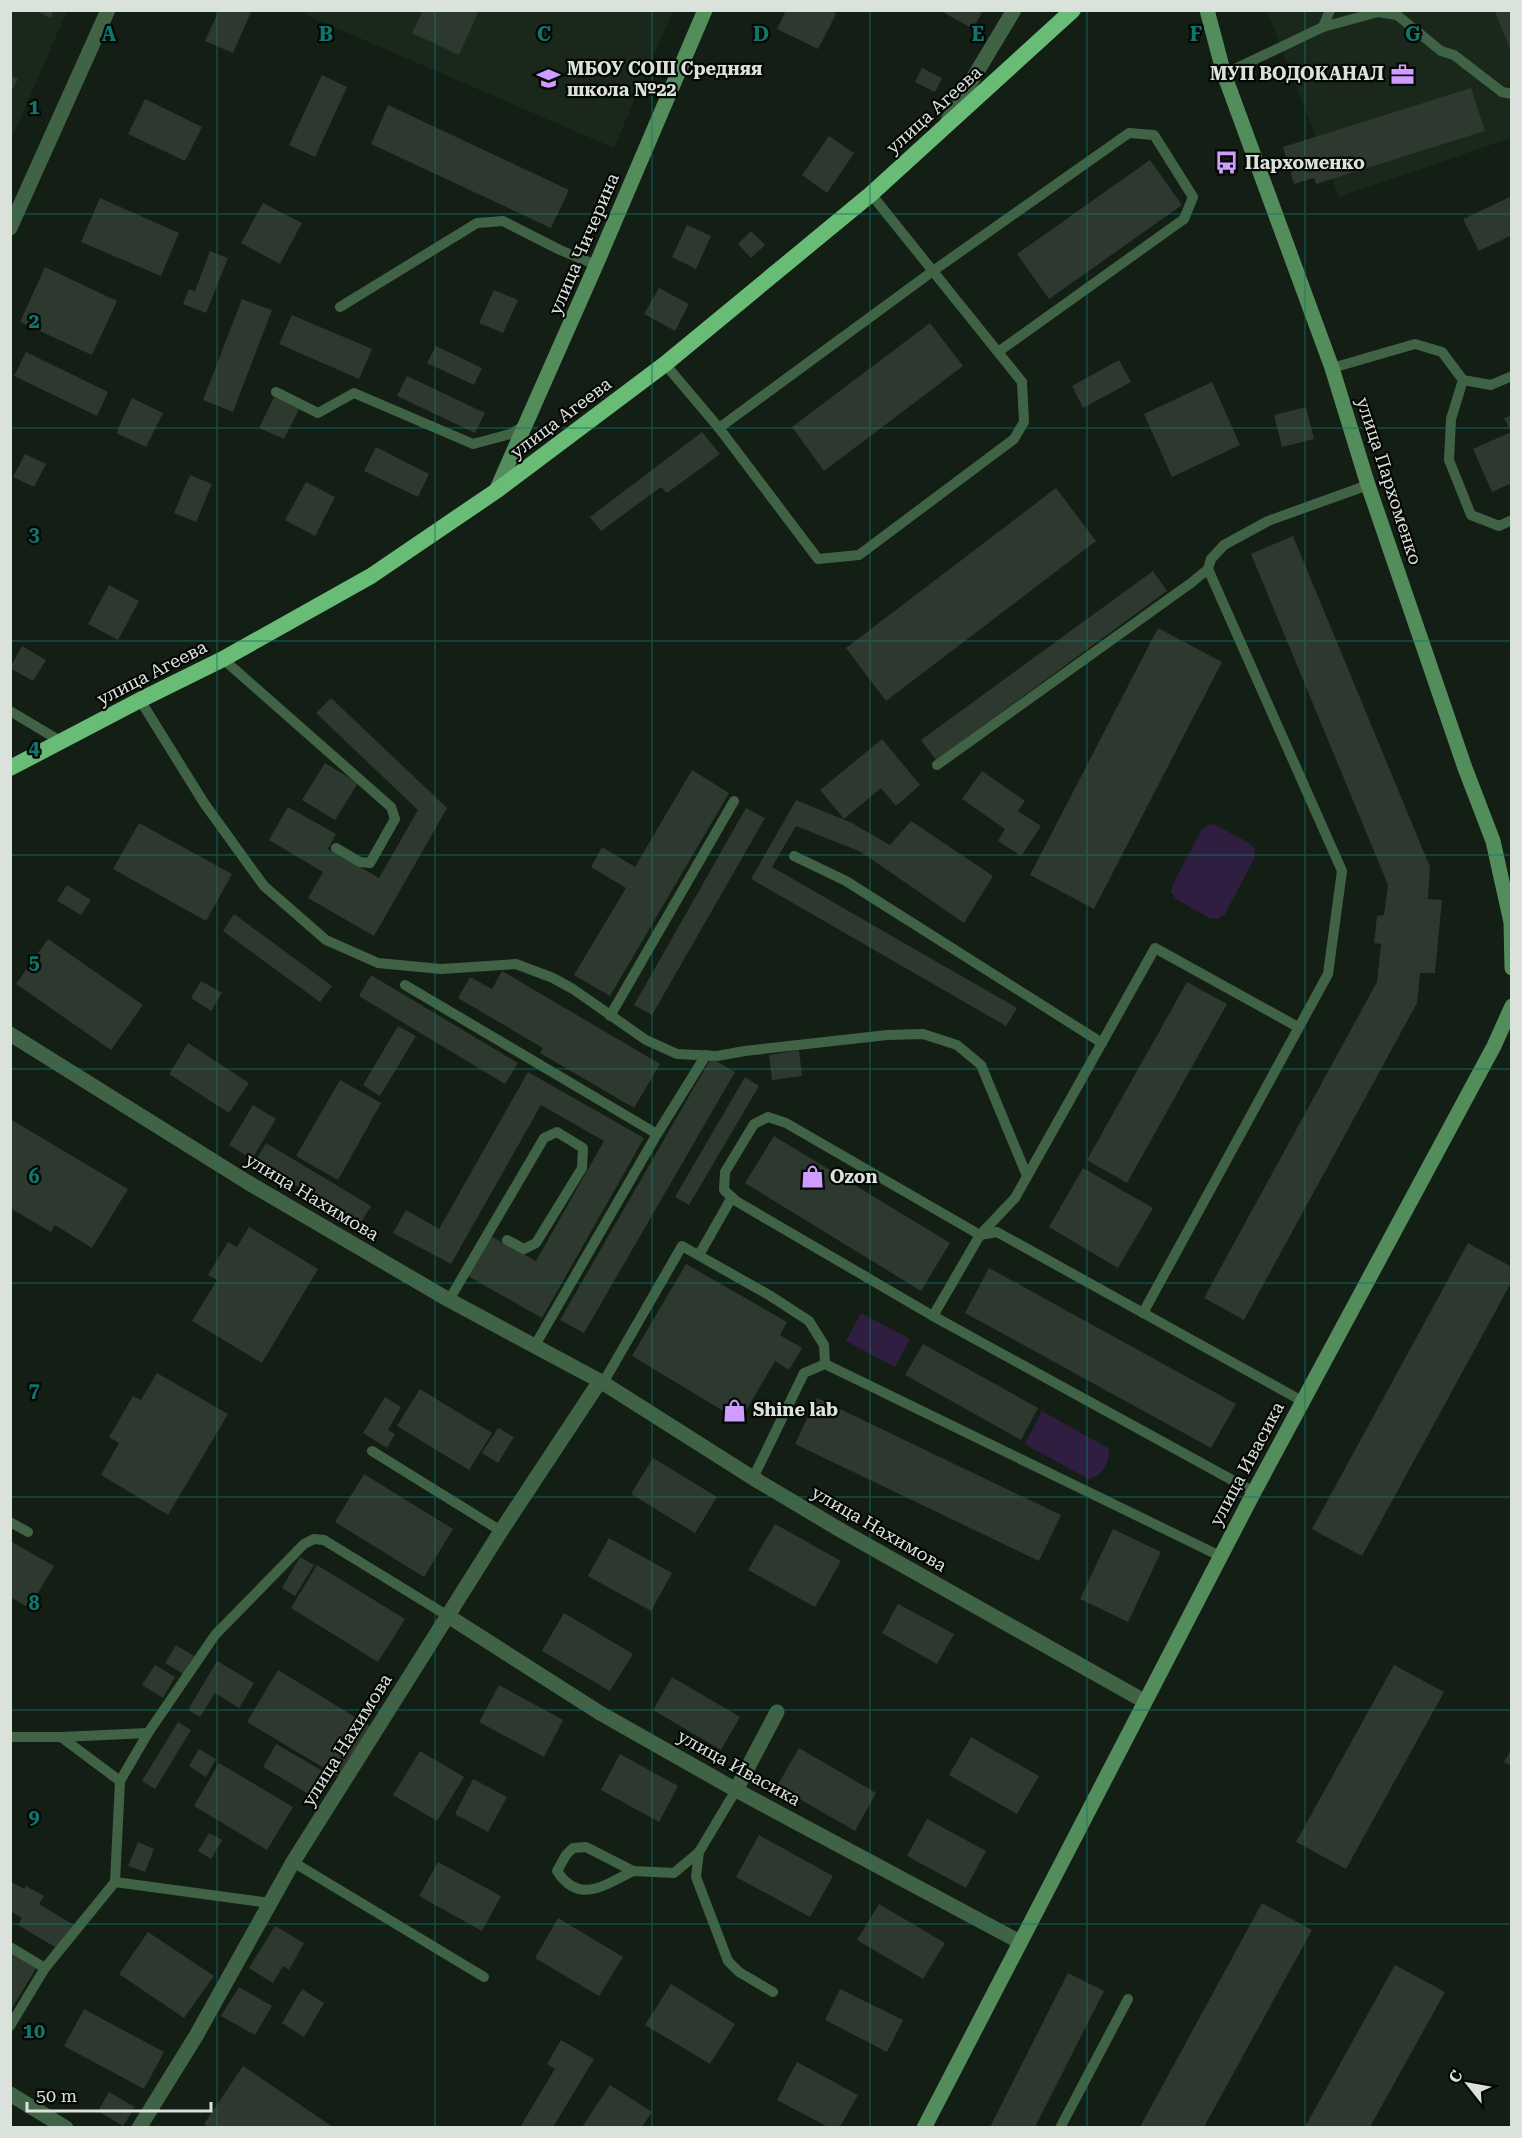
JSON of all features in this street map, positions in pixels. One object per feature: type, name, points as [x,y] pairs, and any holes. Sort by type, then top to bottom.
[{"type":"highway","name":"улица Агеева","points":[[10,768],[223,659],[371,576],[496,491],[665,364],[871,194],[1073,10]]},
{"type":"main road","name":"улица Чичерина","points":[[496,491],[705,10]]},
{"type":"main road","name":"улица Пархоменко","points":[[1207,10],[1224,74],[1332,368],[1368,485],[1465,768],[1493,841],[1511,921],[1512,968]]},
{"type":"main road","name":"улица Ивасика","points":[[924,2127],[1220,1556],[1494,1046],[1512,1006]]},
{"type":"street","points":[[10,228],[108,10]]},
{"type":"street","points":[[943,128],[1014,10]]},
{"type":"street","name":"улица Нахимова","points":[[10,1034],[247,1182],[449,1300],[601,1382],[842,1531],[1144,1701]]},
{"type":"street","name":"улица Нахимова","points":[[139,2127],[196,2036],[293,1862],[501,1531],[601,1382]]},
{"type":"street","name":"улица Ивасика","points":[[448,1616],[600,1713],[736,1790],[1020,1942]]},
{"type":"street","points":[[736,1790],[777,1712]]},
{"type":"street","points":[[10,2094],[66,2127]]},
{"type":"lane","points":[[1323,27],[1330,10]]},
{"type":"lane","points":[[1224,74],[1323,27],[1378,12],[1397,15],[1442,51],[1454,55],[1502,92],[1512,94]]},
{"type":"lane","points":[[718,428],[933,270],[1129,133],[1154,135],[1193,197],[1184,219],[998,352]]},
{"type":"lane","points":[[665,364],[718,428],[818,559],[859,555],[1014,439],[1024,422],[1022,382],[871,194]]},
{"type":"lane","points":[[340,307],[477,223],[503,221],[560,250],[596,265]]},
{"type":"lane","points":[[1332,368],[1415,344],[1442,352],[1463,380],[1491,385],[1512,376]]},
{"type":"lane","points":[[1463,380],[1451,419],[1449,460],[1471,515],[1499,526],[1512,520]]},
{"type":"lane","points":[[276,392],[318,413],[354,393],[473,444],[510,434],[524,426]]},
{"type":"lane","points":[[937,765],[1208,570],[1211,559],[1224,545],[1291,511],[1368,485]]},
{"type":"lane","points":[[1143,1313],[1328,974],[1342,871],[1208,570]]},
{"type":"lane","points":[[223,659],[391,807],[395,819],[370,863],[360,862],[336,848]]},
{"type":"lane","points":[[140,700],[204,803],[264,886],[326,940],[378,963],[441,969],[516,964],[553,978],[646,1040],[677,1054],[717,1056],[745,1050],[886,1035],[923,1034],[957,1045],[981,1065],[1027,1176]]},
{"type":"lane","points":[[10,711],[62,742]]},
{"type":"lane","points":[[610,1016],[734,801]]},
{"type":"lane","points":[[794,856],[846,881],[1102,1043]]},
{"type":"lane","points":[[933,1316],[980,1234],[1015,1198],[1155,948],[1298,1027]]},
{"type":"lane","points":[[405,985],[657,1134]]},
{"type":"lane","points":[[534,1347],[657,1134],[706,1055]]},
{"type":"lane","points":[[1254,1492],[933,1316],[736,1201],[724,1190],[725,1172],[754,1124],[768,1117],[786,1123],[980,1234],[997,1232],[1302,1401]]},
{"type":"lane","points":[[449,1300],[544,1138],[557,1132],[583,1148],[582,1168],[536,1243],[524,1249],[507,1240]]},
{"type":"lane","points":[[699,1255],[732,1197]]},
{"type":"lane","points":[[601,1382],[682,1246],[769,1294],[809,1321],[824,1345],[825,1364]]},
{"type":"lane","points":[[753,1478],[804,1373],[825,1364],[1220,1556]]},
{"type":"lane","points":[[372,1451],[501,1531]]},
{"type":"lane","points":[[10,1522],[28,1532]]},
{"type":"lane","points":[[10,2026],[45,1968],[116,1882],[120,1780],[148,1733],[215,1635],[304,1544],[314,1539],[324,1540],[448,1616]]},
{"type":"lane","points":[[12,1737],[148,1733]]},
{"type":"lane","points":[[61,1737],[120,1780]]},
{"type":"lane","points":[[633,1871],[595,1890],[576,1889],[564,1881],[557,1871],[573,1848],[586,1847],[633,1871],[674,1873],[699,1852],[736,1790]]},
{"type":"lane","points":[[699,1852],[696,1877],[728,1961],[739,1972],[773,1992]]},
{"type":"lane","points":[[293,1862],[484,1977]]},
{"type":"lane","points":[[116,1882],[270,1903]]},
{"type":"lane","points":[[10,1947],[45,1968]]},
{"type":"lane","points":[[1060,2127],[1128,1999]]},
{"type":"shaded area","points":[[11,11],[67,11],[11,140]]},
{"type":"shaded area","name":"МБОУ СОШ Средняя школа №22","points":[[297,11],[673,11],[614,148]]},
{"type":"shaded area","name":"МУП ВОДОКАНАЛ","points":[[1267,11],[1511,11],[1511,138],[1339,197]]},
{"type":"shaded area","points":[[1214,824],[1249,843],[1255,849],[1255,857],[1225,914],[1218,919],[1209,918],[1176,899],[1171,892],[1202,829]]},
{"type":"shaded area","points":[[861,1313],[910,1339],[895,1367],[846,1341]]},
{"type":"shaded area","points":[[1042,1411],[1108,1448],[1107,1463],[1101,1472],[1088,1479],[1025,1444]]},
{"type":"building","points":[[35,10],[54,10],[51,18]]},
{"type":"building","points":[[219,10],[251,12],[233,53],[205,41]]},
{"type":"building","points":[[423,10],[479,10],[459,55],[412,33]]},
{"type":"building","points":[[786,10],[830,10],[836,14],[818,49],[777,29]]},
{"type":"building","points":[[939,10],[983,10],[973,29]]},
{"type":"building","points":[[1494,10],[1512,10],[1512,53]]},
{"type":"building","points":[[922,68],[942,78],[935,92],[915,82]]},
{"type":"building","points":[[10,75],[18,79],[10,94]]},
{"type":"building","points":[[322,75],[347,87],[315,157],[289,145]]},
{"type":"building","points":[[1471,88],[1485,131],[1316,184],[1314,178],[1294,184],[1283,147]]},
{"type":"building","points":[[145,99],[202,127],[185,161],[128,134]]},
{"type":"building","points":[[388,105],[569,190],[551,228],[371,144]]},
{"type":"building","points":[[829,136],[854,153],[827,193],[802,175]]},
{"type":"building","points":[[1150,160],[1182,205],[1049,299],[1017,254]]},
{"type":"building","points":[[1512,196],[1512,235],[1479,251],[1463,219]]},
{"type":"building","points":[[100,198],[179,233],[161,276],[81,242]]},
{"type":"building","points":[[263,203],[302,223],[280,264],[241,243]]},
{"type":"building","points":[[687,225],[711,236],[696,269],[672,257]]},
{"type":"building","points":[[751,231],[765,245],[751,258],[738,244]]},
{"type":"building","points":[[210,251],[228,258],[206,313],[183,304],[189,289],[195,291]]},
{"type":"building","points":[[45,267],[117,301],[92,355],[20,322]]},
{"type":"building","points":[[659,288],[689,304],[675,331],[644,314]]},
{"type":"building","points":[[494,290],[518,300],[503,333],[479,323]]},
{"type":"building","points":[[242,299],[272,310],[233,412],[203,400]]},
{"type":"building","points":[[292,315],[372,349],[359,379],[279,344]]},
{"type":"building","points":[[930,323],[963,366],[824,471],[792,427]]},
{"type":"building","points":[[436,346],[482,368],[474,385],[427,363]]},
{"type":"building","points":[[26,352],[108,392],[97,416],[14,376]]},
{"type":"building","points":[[1119,360],[1131,382],[1083,408],[1072,386]]},
{"type":"building","points":[[407,376],[485,413],[475,433],[397,396]]},
{"type":"building","points":[[1212,382],[1240,445],[1172,477],[1144,414]]},
{"type":"building","points":[[274,397],[299,409],[284,439],[259,428]]},
{"type":"building","points":[[132,398],[163,413],[146,447],[116,433]]},
{"type":"building","points":[[1306,407],[1314,439],[1282,447],[1274,415]]},
{"type":"building","points":[[1512,415],[1512,483],[1492,492],[1473,449],[1511,432],[1504,418]]},
{"type":"building","points":[[702,432],[720,454],[667,493],[661,487],[601,531],[590,517]]},
{"type":"building","points":[[376,447],[429,474],[418,497],[364,471]]},
{"type":"building","points":[[25,454],[46,464],[34,487],[13,477]]},
{"type":"building","points":[[190,475],[212,484],[196,522],[174,513]]},
{"type":"building","points":[[306,482],[335,497],[315,536],[285,520]]},
{"type":"building","points":[[1056,488],[1096,541],[886,701],[846,648]]},
{"type":"building","points":[[1293,536],[1430,867],[1428,899],[1442,900],[1435,973],[1420,973],[1417,1003],[1244,1320],[1204,1298],[1377,982],[1381,944],[1374,943],[1377,916],[1384,915],[1388,885],[1251,554]]},
{"type":"building","points":[[1153,571],[1167,591],[936,760],[921,740]]},
{"type":"building","points":[[109,585],[139,601],[118,640],[88,624]]},
{"type":"building","points":[[1158,628],[1222,662],[1094,909],[1030,875]]},
{"type":"building","points":[[22,646],[46,660],[33,681],[10,668]]},
{"type":"building","points":[[331,698],[447,808],[374,936],[308,898],[323,872],[269,840],[288,807],[336,834],[328,849],[379,878],[418,810],[316,713]]},
{"type":"building","points":[[882,739],[920,785],[896,806],[881,788],[844,819],[820,790]]},
{"type":"building","points":[[325,763],[358,783],[335,820],[302,800]]},
{"type":"building","points":[[692,770],[729,793],[610,996],[574,975],[626,888],[591,867],[602,847],[635,867]]},
{"type":"building","points":[[982,771],[1025,801],[1018,811],[1041,826],[1021,856],[998,841],[1005,829],[962,799]]},
{"type":"building","points":[[796,800],[852,823],[890,845],[911,821],[993,876],[964,923],[861,852],[796,826],[772,867],[1017,1008],[1006,1026],[751,879]]},
{"type":"building","points":[[746,808],[765,818],[652,1015],[634,1005]]},
{"type":"building","points":[[139,823],[232,874],[206,921],[113,869]]},
{"type":"building","points":[[67,885],[91,900],[81,915],[57,901]]},
{"type":"building","points":[[234,914],[332,986],[320,1002],[223,931]]},
{"type":"building","points":[[48,939],[143,1005],[111,1050],[16,984]]},
{"type":"building","points":[[502,971],[660,1064],[634,1108],[540,1053],[543,1048],[458,998],[470,977],[492,989]]},
{"type":"building","points":[[371,975],[518,1063],[505,1084],[359,996]]},
{"type":"building","points":[[201,981],[222,993],[211,1011],[191,998]]},
{"type":"building","points":[[1187,982],[1227,1004],[1127,1183],[1087,1160]]},
{"type":"building","points":[[398,1026],[416,1036],[380,1096],[363,1085]]},
{"type":"building","points":[[188,1043],[249,1083],[229,1113],[169,1074]]},
{"type":"building","points":[[799,1050],[802,1076],[772,1080],[769,1055]]},
{"type":"building","points":[[711,1058],[735,1072],[584,1333],[560,1320]]},
{"type":"building","points":[[528,1072],[644,1138],[542,1318],[466,1275],[489,1235],[536,1261],[604,1141],[541,1105],[451,1264],[393,1233],[406,1210],[439,1229]]},
{"type":"building","points":[[745,1077],[759,1086],[689,1205],[675,1197]]},
{"type":"building","points":[[340,1080],[381,1103],[338,1180],[296,1156]]},
{"type":"building","points":[[253,1105],[276,1119],[252,1159],[229,1145]]},
{"type":"building","points":[[10,1119],[128,1189],[92,1248],[55,1225],[51,1232],[10,1208]]},
{"type":"building","points":[[774,1136],[950,1243],[921,1291],[745,1183]]},
{"type":"building","points":[[266,1143],[371,1206],[360,1224],[255,1161]]},
{"type":"building","points":[[1083,1168],[1153,1208],[1118,1268],[1049,1227]]},
{"type":"building","points":[[249,1227],[318,1269],[262,1363],[192,1321],[217,1280],[208,1275],[228,1242],[237,1247]]},
{"type":"building","points":[[1468,1243],[1512,1267],[1512,1281],[1362,1556],[1312,1529]]},
{"type":"building","points":[[686,1264],[787,1322],[780,1335],[802,1348],[789,1370],[775,1361],[740,1421],[632,1356]]},
{"type":"building","points":[[989,1268],[1236,1404],[1211,1448],[965,1313]]},
{"type":"building","points":[[923,1344],[1038,1408],[1021,1440],[905,1375]]},
{"type":"building","points":[[157,1373],[228,1414],[168,1515],[101,1475],[119,1443],[109,1437],[133,1396],[141,1400]]},
{"type":"building","points":[[420,1389],[492,1433],[469,1470],[397,1426]]},
{"type":"building","points":[[385,1397],[401,1407],[388,1430],[395,1434],[387,1448],[363,1433]]},
{"type":"building","points":[[817,1398],[1061,1515],[1039,1561],[795,1444]]},
{"type":"building","points":[[498,1428],[514,1437],[498,1463],[482,1453]]},
{"type":"building","points":[[653,1458],[717,1497],[695,1533],[631,1494]]},
{"type":"building","points":[[364,1474],[453,1529],[424,1577],[335,1522]]},
{"type":"building","points":[[775,1524],[841,1561],[815,1607],[748,1570]]},
{"type":"building","points":[[1113,1529],[1161,1552],[1128,1622],[1080,1599]]},
{"type":"building","points":[[609,1538],[672,1573],[651,1611],[588,1576]]},
{"type":"building","points":[[10,1541],[54,1566],[29,1608],[10,1597]]},
{"type":"building","points":[[300,1557],[314,1565],[295,1596],[282,1588]]},
{"type":"building","points":[[317,1565],[405,1619],[378,1662],[291,1608]]},
{"type":"building","points":[[898,1604],[954,1634],[937,1664],[882,1633]]},
{"type":"building","points":[[564,1613],[633,1654],[610,1691],[542,1651]]},
{"type":"building","points":[[176,1645],[194,1656],[183,1674],[165,1663]]},
{"type":"building","points":[[217,1661],[254,1683],[239,1708],[215,1693],[200,1717],[188,1710]]},
{"type":"building","points":[[155,1665],[175,1677],[163,1698],[142,1685]]},
{"type":"building","points":[[1394,1665],[1444,1692],[1346,1869],[1296,1842]]},
{"type":"building","points":[[278,1670],[370,1726],[339,1777],[247,1722]]},
{"type":"building","points":[[672,1677],[740,1717],[721,1750],[653,1710]]},
{"type":"building","points":[[499,1685],[563,1720],[544,1757],[479,1722]]},
{"type":"building","points":[[178,1722],[191,1730],[155,1789],[142,1781]]},
{"type":"building","points":[[971,1737],[1039,1776],[1017,1814],[949,1775]]},
{"type":"building","points":[[276,1744],[326,1773],[312,1796],[263,1767]]},
{"type":"building","points":[[799,1748],[876,1793],[855,1831],[777,1786]]},
{"type":"building","points":[[1512,1748],[1512,1766],[1504,1762]]},
{"type":"building","points":[[199,1749],[216,1759],[206,1777],[189,1766]]},
{"type":"building","points":[[420,1751],[464,1777],[437,1821],[393,1795]]},
{"type":"building","points":[[620,1754],[678,1786],[659,1822],[601,1790]]},
{"type":"building","points":[[219,1763],[293,1807],[267,1850],[194,1806]]},
{"type":"building","points":[[473,1779],[507,1797],[488,1832],[455,1814]]},
{"type":"building","points":[[927,1819],[986,1851],[966,1888],[907,1856]]},
{"type":"building","points":[[209,1833],[222,1840],[211,1859],[198,1851]]},
{"type":"building","points":[[759,1835],[833,1876],[810,1917],[736,1877]]},
{"type":"building","points":[[138,1842],[154,1849],[145,1872],[128,1866]]},
{"type":"building","points":[[438,1862],[501,1896],[482,1931],[419,1896]]},
{"type":"building","points":[[10,1881],[24,1889],[26,1886],[44,1896],[39,1904],[74,1925],[60,1950],[18,1925],[22,1918],[10,1911]]},
{"type":"building","points":[[1262,1903],[1312,1930],[1204,2127],[1140,2127]]},
{"type":"building","points":[[879,1904],[945,1943],[923,1979],[857,1940]]},
{"type":"building","points":[[558,1918],[623,1957],[599,1996],[535,1958]]},
{"type":"building","points":[[275,1926],[304,1943],[289,1970],[283,1966],[273,1983],[249,1968]]},
{"type":"building","points":[[148,1932],[214,1976],[184,2018],[119,1974]]},
{"type":"building","points":[[10,1951],[37,1967],[12,2008],[10,2007]]},
{"type":"building","points":[[1395,1965],[1445,1992],[1370,2127],[1305,2127]]},
{"type":"building","points":[[1068,1973],[1104,1991],[1035,2127],[990,2127]]},
{"type":"building","points":[[671,1984],[735,2024],[710,2064],[645,2025]]},
{"type":"building","points":[[239,1987],[272,2006],[255,2035],[221,2016]]},
{"type":"building","points":[[302,1989],[324,2003],[304,2037],[282,2023]]},
{"type":"building","points":[[840,1989],[903,2020],[887,2052],[825,2020]]},
{"type":"building","points":[[84,2009],[164,2052],[144,2089],[64,2046]]},
{"type":"building","points":[[561,2040],[594,2059],[553,2127],[520,2127],[555,2069],[547,2064]]},
{"type":"building","points":[[797,2062],[858,2095],[840,2127],[828,2127],[777,2100]]},
{"type":"building","points":[[243,2066],[333,2127],[208,2127],[204,2124]]},
{"type":"building","points":[[610,2085],[652,2112],[642,2127],[582,2127]]},
{"type":"building","points":[[109,2092],[135,2107],[123,2126],[98,2111]]},
{"type":"place","name":"МУП ВОДОКАНАЛ","points":[[1402,74]]},
{"type":"place","name":"МБОУ СОШ Средняя школа №22","points":[[549,79]]},
{"type":"place","name":"Пархоменко","points":[[1227,163]]},
{"type":"place","name":"Ozon","points":[[812,1177]]},
{"type":"place","name":"Shine lab","points":[[735,1410]]}]
